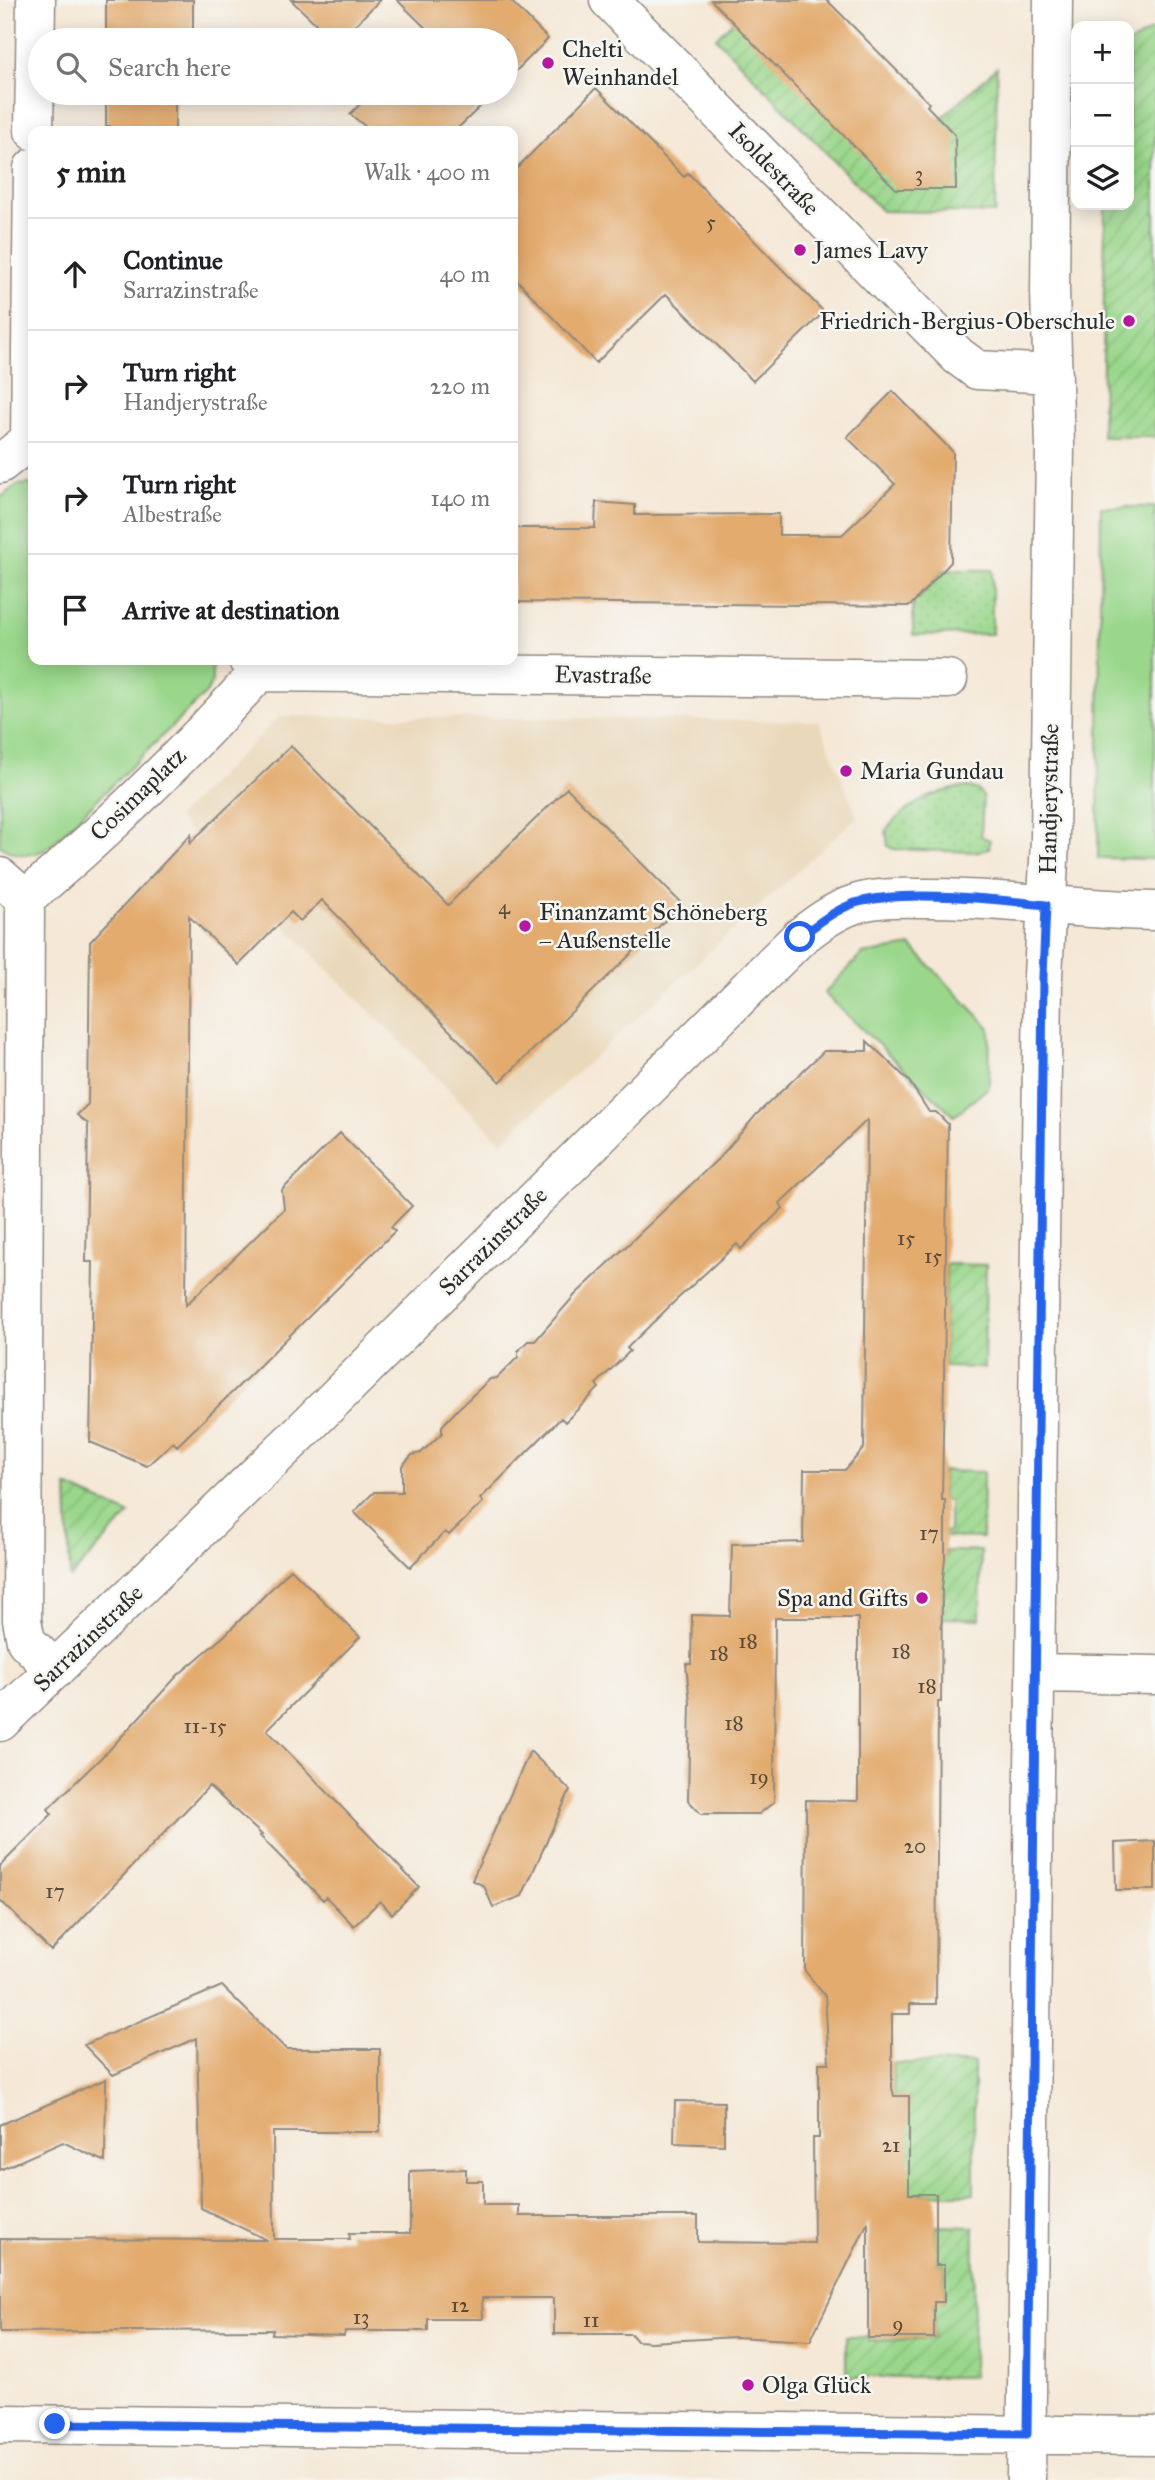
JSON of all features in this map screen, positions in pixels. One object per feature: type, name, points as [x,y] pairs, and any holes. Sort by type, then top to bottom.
[{"type":"street","points":[[36,0],[36,28]]},
{"type":"street","name":"Isoldestraße","points":[[609,0],[958,356],[977,370],[1053,373]]},
{"type":"street","name":"Handjerystraße","points":[[1026,2480],[1046,905],[1051,768],[1053,373],[1050,292],[1053,0]]},
{"type":"street","points":[[34,105],[34,126]]},
{"type":"street","points":[[0,464],[28,444]]},
{"type":"street","name":"Evastraße","points":[[253,666],[948,679]]},
{"type":"street","name":"Cosimaplatz","points":[[13,888],[86,845],[224,710],[253,666]]},
{"type":"street","points":[[13,888],[11,1293],[22,1620],[26,1641],[55,1670]]},
{"type":"street","name":"Sarrazinstraße","points":[[0,1722],[296,1437],[800,937],[826,918],[855,904],[886,899],[972,898],[1095,911],[1155,911]]},
{"type":"street","points":[[1035,1673],[1155,1675]]},
{"type":"street","points":[[0,2424],[1155,2435]]},
{"type":"shaded area","points":[[280,716],[819,721],[857,817],[501,1142],[176,818]]},
{"type":"green space","points":[[733,21],[940,120],[997,67],[995,213],[882,211],[716,38]]},
{"type":"green space","name":"Friedrich-Bergius-Oberschule","points":[[1155,28],[1155,437],[1102,437],[1105,210],[1134,210],[1134,41]]},
{"type":"green space","points":[[28,484],[28,665],[212,665],[212,681],[207,692],[50,846],[38,853],[25,855],[0,846],[0,498],[17,485]]},
{"type":"green space","points":[[1101,507],[1155,507],[1155,859],[1098,858]]},
{"type":"green space","points":[[944,570],[992,570],[992,634],[913,635],[913,595],[918,599]]},
{"type":"green space","points":[[966,787],[978,790],[983,797],[981,836],[990,840],[989,849],[975,852],[893,849],[888,846],[886,830],[911,807],[943,792]]},
{"type":"green space","points":[[911,946],[990,1028],[989,1087],[954,1116],[824,993],[863,954]]},
{"type":"green space","points":[[946,1264],[986,1265],[984,1368],[944,1367]]},
{"type":"green space","points":[[943,1471],[983,1472],[982,1538],[945,1537],[945,1532],[949,1531],[949,1500],[943,1500]]},
{"type":"green space","points":[[67,1486],[129,1514],[70,1578]]},
{"type":"green space","points":[[946,1551],[981,1551],[980,1619],[942,1618],[942,1556],[945,1556]]},
{"type":"green space","points":[[892,2063],[974,2063],[974,2194],[902,2194],[909,2097],[894,2096]]},
{"type":"green space","points":[[936,2226],[974,2227],[973,2377],[846,2377],[846,2337],[868,2337],[869,2341],[934,2338],[934,2302],[944,2302],[944,2265],[936,2265]]},
{"type":"building","points":[[106,0],[193,0],[193,28],[106,28]]},
{"type":"building","points":[[291,0],[380,0],[352,28],[320,28]]},
{"type":"building","points":[[397,0],[510,0],[548,39],[518,69],[518,28],[426,28]]},
{"type":"building","points":[[711,0],[827,0],[929,103],[927,106],[955,135],[956,189],[896,189]]},
{"type":"building","points":[[596,88],[684,177],[688,173],[824,312],[753,381],[666,294],[596,363],[518,281],[518,167]]},
{"type":"building","points":[[106,105],[175,105],[175,126],[106,126]]},
{"type":"building","points":[[359,105],[482,105],[460,126],[365,126],[350,114]]},
{"type":"building","points":[[893,391],[953,452],[951,562],[910,606],[518,602],[518,528],[595,528],[596,502],[635,505],[635,515],[779,514],[779,535],[842,535],[895,484],[847,437]]},
{"type":"building","points":[[291,746],[448,905],[567,788],[682,904],[500,1082],[322,900],[300,921],[291,912],[239,965],[189,916],[186,1305],[284,1209],[282,1190],[340,1133],[412,1206],[391,1227],[395,1231],[251,1374],[177,1446],[173,1442],[147,1466],[90,1442],[93,1262],[86,1262],[88,1124],[77,1115],[88,1104],[90,942],[191,834],[190,843]]},
{"type":"building","points":[[867,1041],[909,1081],[929,1112],[936,1112],[948,1124],[942,1500],[945,1500],[945,1558],[942,1589],[941,1702],[938,1702],[936,2004],[910,2004],[910,2014],[892,2014],[892,2088],[894,2096],[909,2096],[909,2194],[936,2194],[936,2265],[944,2265],[944,2302],[934,2302],[934,2338],[868,2338],[868,2222],[810,2341],[735,2337],[651,2342],[637,2341],[631,2334],[554,2334],[554,2298],[482,2298],[483,2319],[428,2319],[428,2331],[345,2331],[344,2336],[272,2334],[273,2330],[0,2332],[0,2239],[267,2240],[201,2208],[197,2038],[113,2075],[84,2045],[222,1986],[286,2049],[380,2049],[380,2132],[273,2132],[274,2239],[350,2239],[349,2233],[410,2233],[410,2171],[466,2169],[466,2181],[483,2181],[483,2205],[519,2205],[519,2216],[698,2216],[698,2242],[814,2243],[813,2138],[819,2138],[819,2063],[829,2063],[825,1996],[805,1971],[806,1800],[858,1801],[858,1618],[775,1618],[774,1802],[759,1814],[701,1814],[688,1800],[690,1703],[686,1664],[691,1664],[692,1615],[730,1616],[732,1544],[803,1542],[804,1470],[845,1470],[864,1448],[867,1120],[780,1203],[783,1208],[741,1249],[737,1244],[674,1302],[627,1348],[630,1351],[596,1384],[599,1388],[565,1422],[561,1418],[480,1499],[483,1502],[449,1535],[445,1532],[410,1567],[354,1512],[374,1492],[402,1492],[402,1466],[412,1455],[421,1453],[442,1433],[442,1426],[458,1409],[490,1379],[497,1378],[518,1357],[518,1351],[528,1341],[535,1341],[575,1295],[721,1156],[757,1114],[824,1051],[867,1051]]},
{"type":"building","points":[[291,1569],[360,1637],[267,1730],[419,1887],[392,1914],[380,1901],[354,1926],[326,1897],[323,1900],[260,1836],[262,1835],[209,1786],[51,1951],[0,1900],[0,1866],[52,1814],[48,1809],[110,1749],[178,1675],[224,1636]]},
{"type":"building","points":[[530,1751],[570,1790],[522,1896],[493,1907],[484,1886],[472,1880]]},
{"type":"building","points":[[1155,1841],[1155,1890],[1116,1890],[1115,1843]]},
{"type":"building","points":[[106,2079],[105,2162],[63,2142],[0,2170],[0,2125]]},
{"type":"building","points":[[675,2101],[724,2102],[724,2145],[674,2143]]},
{"type":"place","name":"Chelti Weinhandel","points":[[548,63]]},
{"type":"place","name":"James Lavy","points":[[800,250]]},
{"type":"place","name":"Friedrich-Bergius-Oberschule","points":[[1129,321]]},
{"type":"place","name":"Maria Gundau","points":[[846,771]]},
{"type":"place","name":"Finanzamt Schöneberg – Außenstelle","points":[[525,926]]},
{"type":"place","name":"Spa and Gifts","points":[[922,1598]]},
{"type":"place","name":"Olga Glück","points":[[748,2385]]},
{"type":"route","points":[[55,2424],[1027,2434],[1043,976],[1046,905],[972,898],[886,899],[855,904],[826,918],[800,937]]}]
